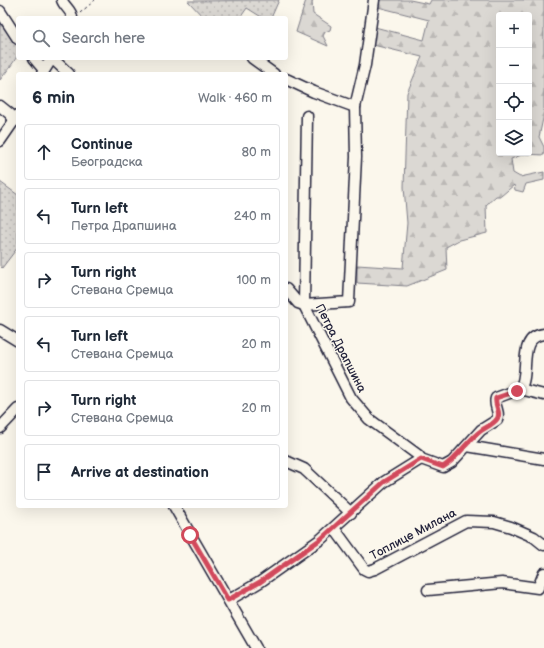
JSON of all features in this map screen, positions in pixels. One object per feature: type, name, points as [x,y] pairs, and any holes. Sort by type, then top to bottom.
[{"type":"street","points":[[62,0],[72,16]]},
{"type":"street","name":"Петра Драпшина","points":[[374,0],[365,65],[355,106],[356,157],[349,302],[304,305],[351,398],[369,419],[418,455],[421,459]]},
{"type":"street","points":[[0,11],[16,36]]},
{"type":"street","points":[[35,60],[43,72],[51,60]]},
{"type":"street","points":[[54,60],[68,72]]},
{"type":"street","points":[[255,60],[271,72]]},
{"type":"street","points":[[288,81],[355,106]]},
{"type":"street","points":[[0,106],[16,118],[0,141]]},
{"type":"street","points":[[288,291],[298,303],[304,305],[307,116]]},
{"type":"street","points":[[0,330],[16,339]]},
{"type":"street","points":[[520,389],[524,378],[527,345],[532,338],[537,335],[544,334]]},
{"type":"street","points":[[228,600],[266,578],[321,539],[384,482],[421,459],[443,467],[452,462],[475,436],[498,418],[495,402],[496,398],[520,389],[544,395]]},
{"type":"street","points":[[0,428],[16,411]]},
{"type":"street","points":[[467,446],[544,459]]},
{"type":"street","points":[[288,462],[304,469],[351,513]]},
{"type":"street","points":[[175,508],[256,648]]},
{"type":"street","name":"Топлице Милана","points":[[334,528],[364,568],[368,571],[375,569],[466,521],[494,522],[511,527],[534,537],[544,545]]},
{"type":"street","points":[[428,590],[502,583],[538,588],[544,573]]},
{"type":"path","points":[[76,16],[89,7],[95,0]]},
{"type":"green space","points":[[279,0],[272,16],[260,16],[247,8],[241,16],[202,16],[188,1]]},
{"type":"green space","points":[[306,0],[313,0],[313,14],[331,26],[330,30],[325,32],[323,36],[328,46],[296,32]]},
{"type":"green space","points":[[376,0],[410,0],[429,4],[431,0],[544,0],[544,114],[539,137],[544,147],[544,155],[532,154],[532,12],[496,12],[496,156],[519,156],[511,159],[513,173],[520,177],[544,172],[544,180],[526,184],[523,192],[515,190],[514,185],[501,196],[496,196],[486,205],[487,233],[459,240],[446,247],[447,270],[407,286],[357,283],[357,265],[403,268],[407,223],[404,187],[407,93],[422,57],[369,44],[371,26],[424,40],[429,20],[374,6]]},
{"type":"green space","points":[[3,20],[15,39],[16,58],[0,80],[0,27]]},
{"type":"green space","points":[[0,182],[16,194],[16,250],[2,268],[0,266]]},
{"type":"route","points":[[190,535],[228,600],[260,582],[321,539],[384,482],[411,465],[421,459],[435,466],[443,467],[452,462],[481,430],[497,420],[499,414],[495,402],[496,398],[517,391]]}]
